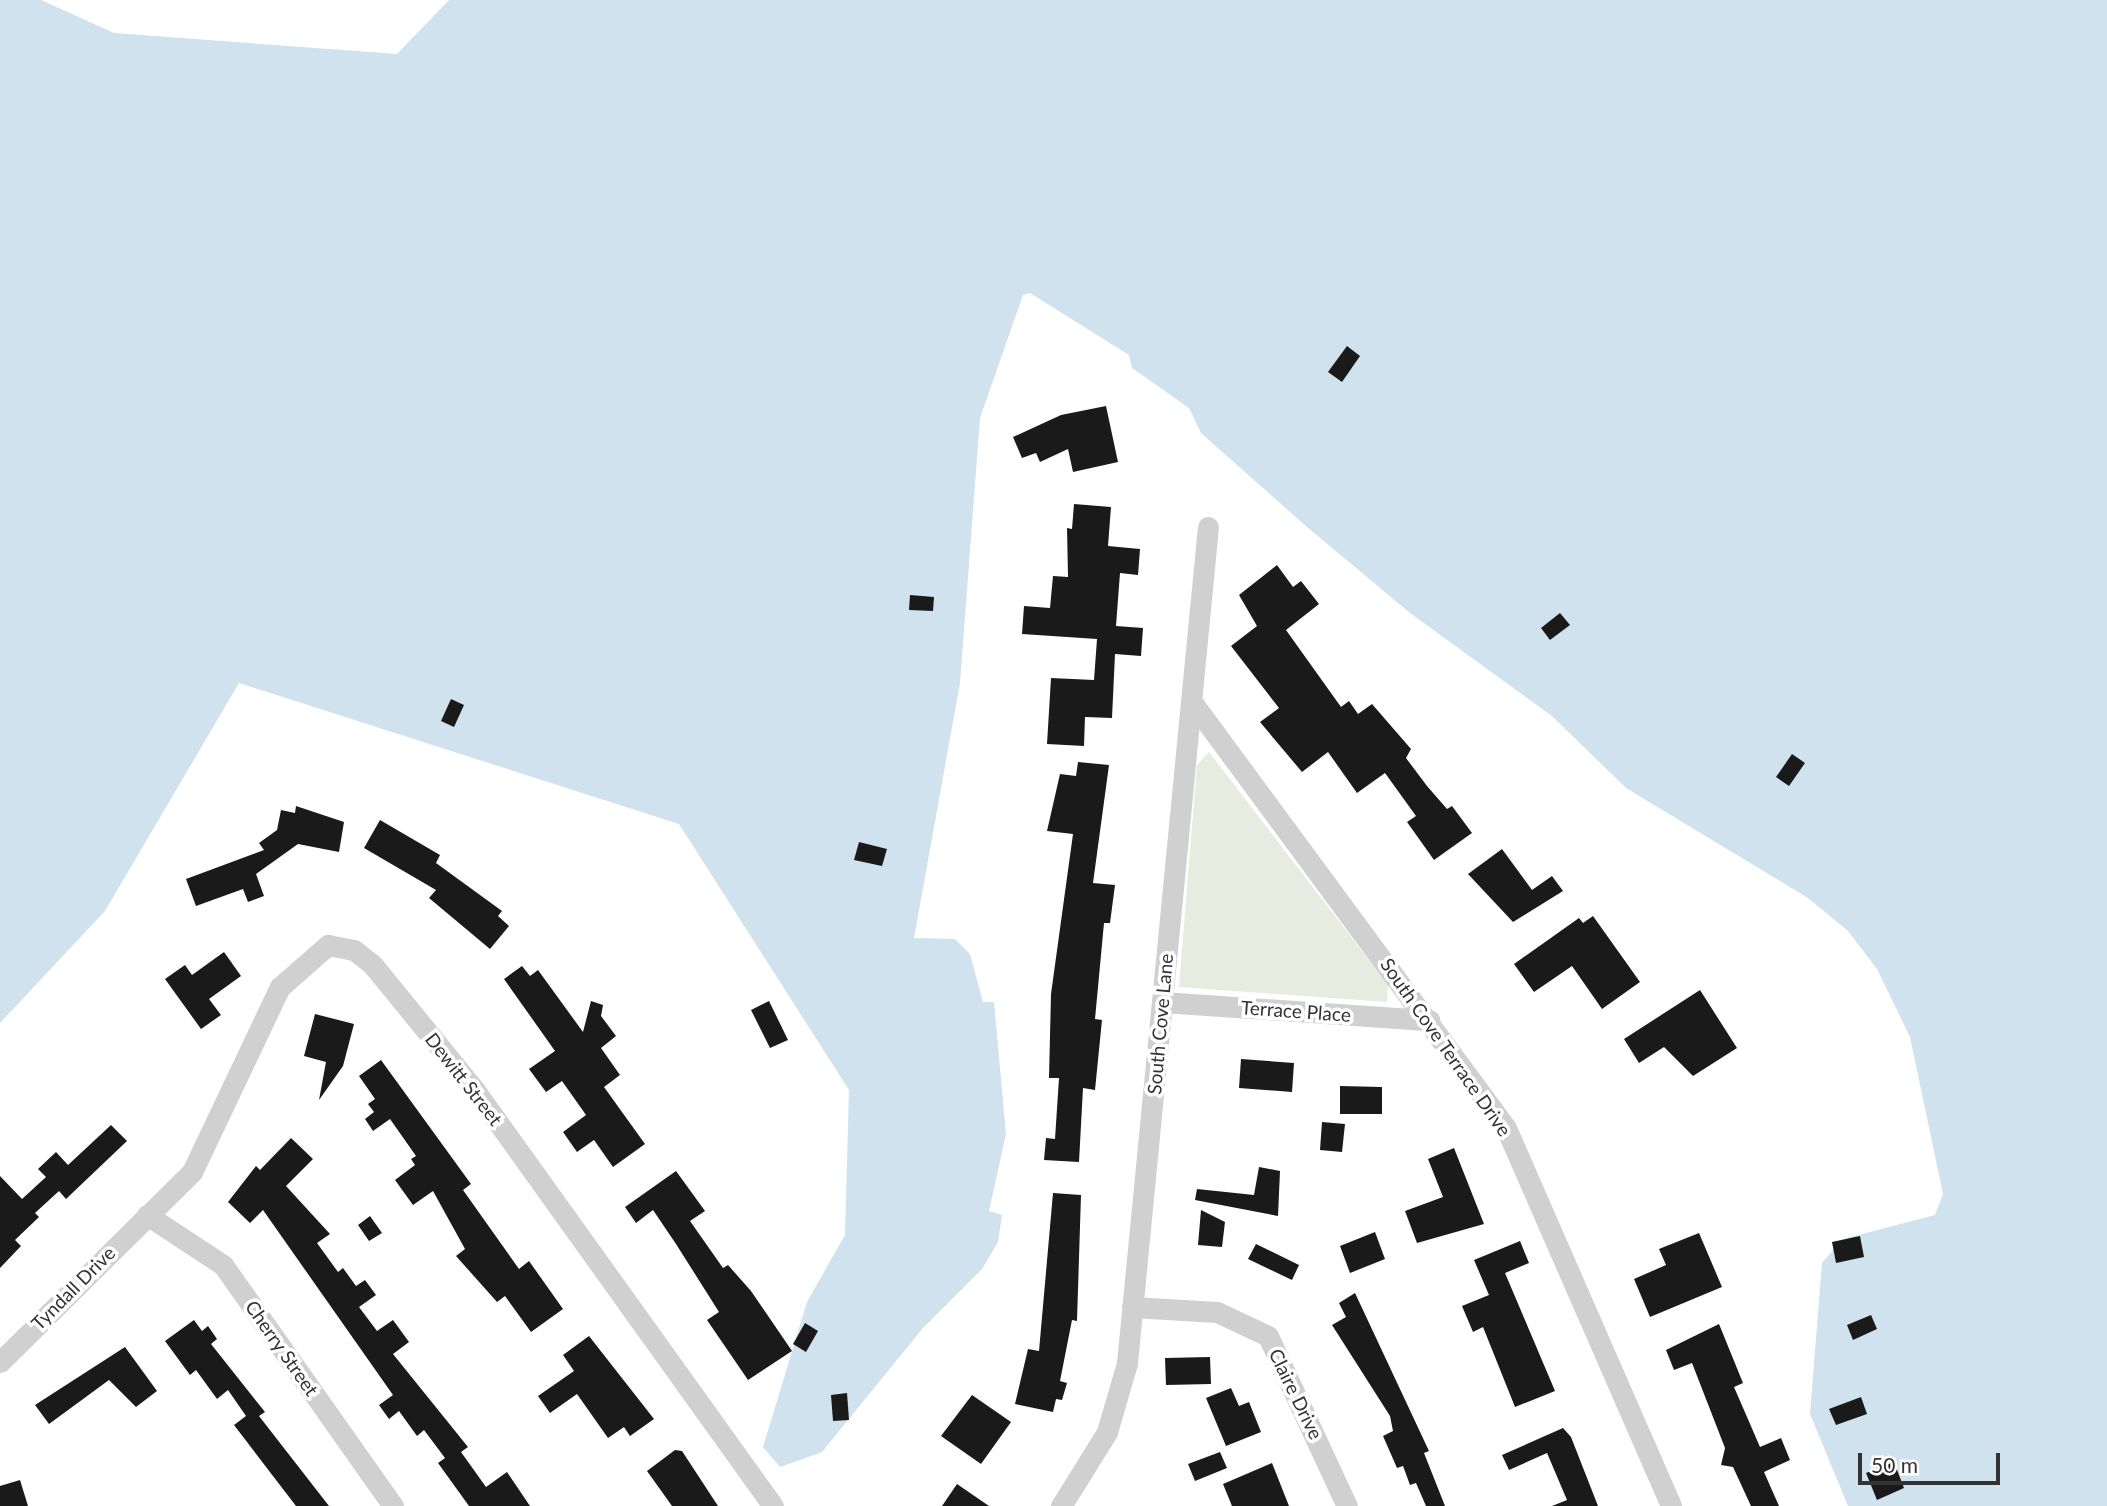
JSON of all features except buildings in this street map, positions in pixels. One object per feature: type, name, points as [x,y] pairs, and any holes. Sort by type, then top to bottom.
[{"type":"street","name":"South Cove Lane","points":[[1061,1506],[1111,1422],[1132,1307],[1208,527]]},
{"type":"street","name":"South Cove Terrace Drive","points":[[1192,702],[1429,1020],[1516,1148],[1671,1506]]},
{"type":"street","name":"Dewitt Street","points":[[147,1215],[192,1172],[280,987],[328,946],[354,950],[474,1089],[773,1506]]},
{"type":"street","name":"Terrace Place","points":[[1162,1002],[1429,1020]]},
{"type":"street","name":"Tyndall Drive","points":[[0,1362],[147,1215]]},
{"type":"street","name":"Cherry Street","points":[[147,1215],[201,1246],[228,1271],[393,1506]]},
{"type":"street","name":"Claire Drive","points":[[1132,1307],[1217,1312],[1268,1336],[1347,1506]]},
{"type":"shaded area","points":[[1209,752],[1388,985],[1387,1002],[1179,987],[1197,765]]},
{"type":"water","points":[[0,0],[41,0],[114,33],[397,54],[449,0],[2107,0],[2107,1506],[1848,1506],[1810,1414],[1822,1263],[1843,1239],[1935,1215],[1943,1194],[1910,1037],[1877,969],[1848,931],[1808,898],[1626,788],[1552,716],[1410,613],[1307,527],[1201,433],[1189,408],[1132,368],[1129,355],[1030,293],[1023,295],[980,418],[960,683],[914,938],[955,939],[970,954],[983,1002],[994,1002],[1006,1134],[989,1211],[1002,1215],[998,1242],[982,1269],[923,1328],[822,1452],[780,1467],[763,1447],[807,1302],[845,1235],[849,1090],[679,824],[239,683],[105,911],[0,1023]]}]
